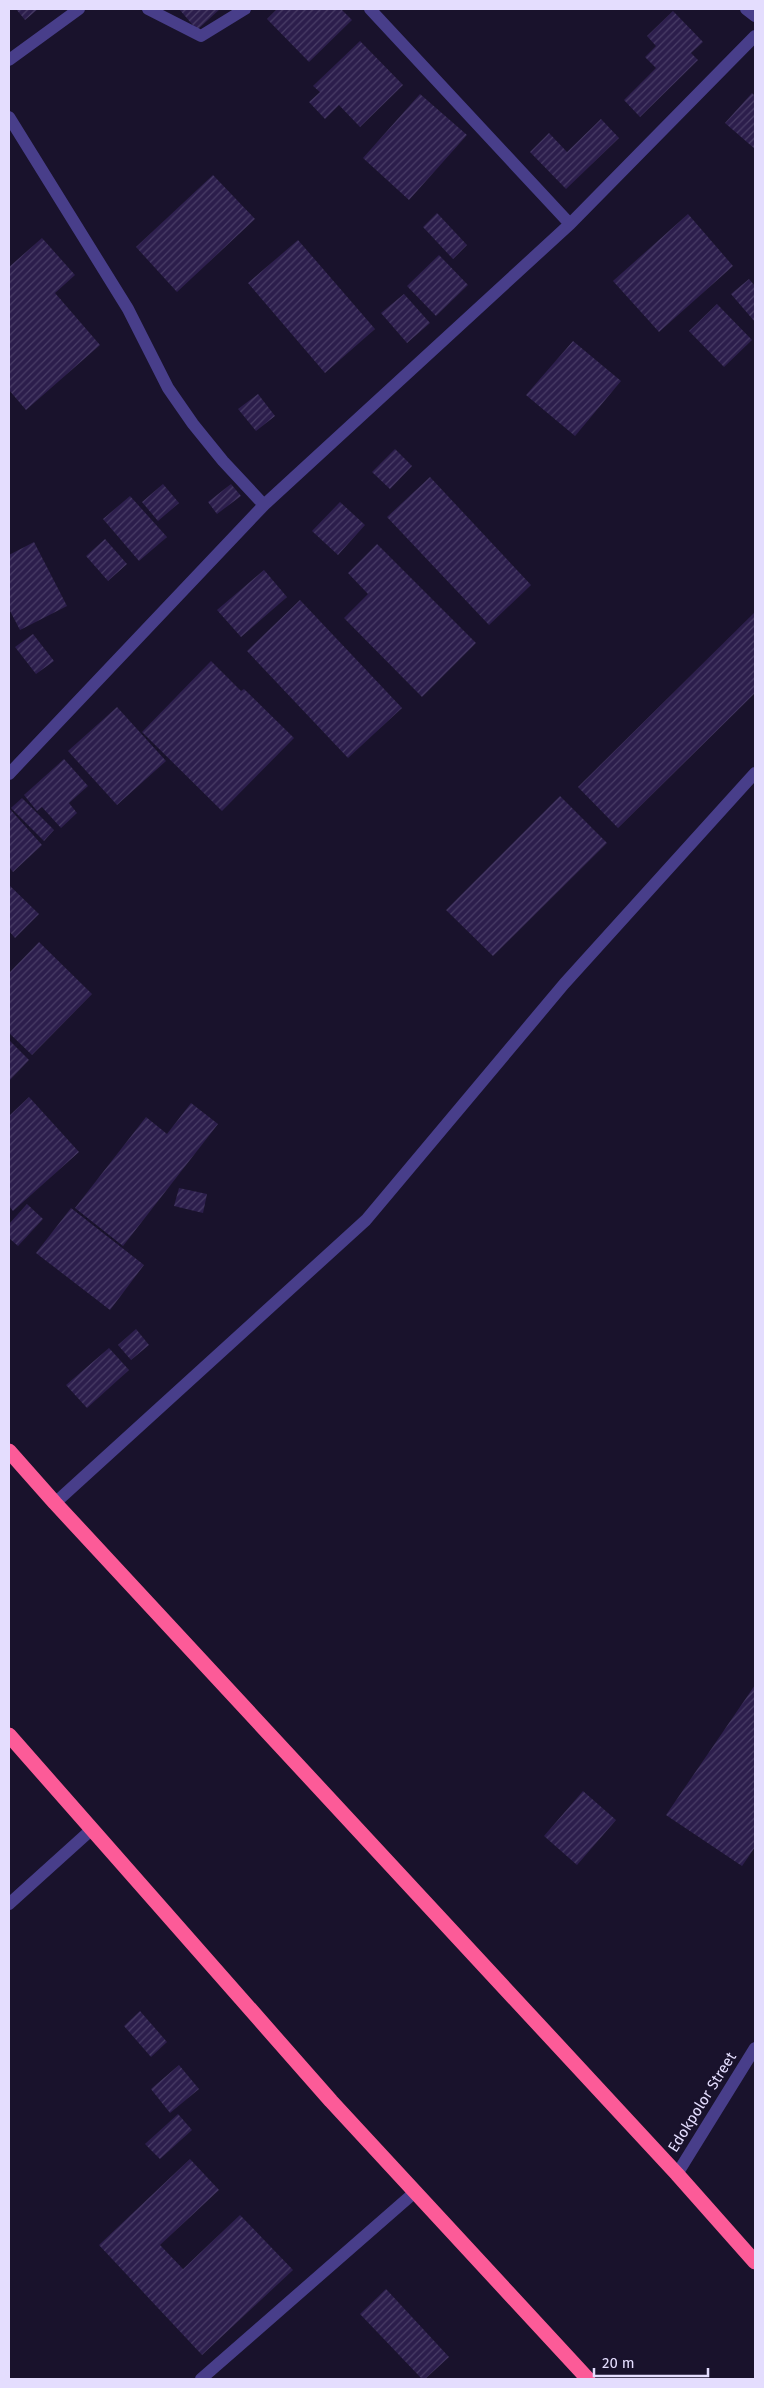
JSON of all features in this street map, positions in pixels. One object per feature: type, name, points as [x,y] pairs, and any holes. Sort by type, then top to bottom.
[{"type":"highway","points":[[9,1450],[55,1504],[676,2174],[755,2262]]},
{"type":"highway","points":[[9,1735],[331,2102],[588,2379]]},
{"type":"street","points":[[9,60],[79,9]]},
{"type":"street","points":[[148,9],[202,36],[245,9]]},
{"type":"street","points":[[370,9],[570,224]]},
{"type":"street","points":[[746,9],[755,16]]},
{"type":"street","points":[[9,774],[264,505],[570,224],[755,36]]},
{"type":"street","points":[[9,117],[128,309],[168,388],[192,424],[222,461],[264,505]]},
{"type":"street","points":[[55,1504],[366,1220],[564,984],[755,773]]},
{"type":"street","points":[[9,1904],[91,1830]]},
{"type":"street","name":"Edokpolor Street","points":[[676,2174],[755,2048]]},
{"type":"street","points":[[201,2379],[415,2192]]},
{"type":"building","points":[[16,9],[38,9],[25,20]]},
{"type":"building","points":[[179,9],[220,9],[197,30]]},
{"type":"building","points":[[277,9],[341,9],[352,20],[309,62],[267,19]]},
{"type":"building","points":[[673,11],[703,42],[691,53],[698,60],[640,117],[624,100],[656,68],[645,57],[656,46],[647,36]]},
{"type":"building","points":[[360,41],[403,85],[360,127],[339,105],[325,119],[309,102],[320,92],[313,86]]},
{"type":"building","points":[[752,93],[755,96],[755,149],[725,123]]},
{"type":"building","points":[[420,94],[467,135],[409,200],[363,158]]},
{"type":"building","points":[[601,119],[619,138],[566,189],[530,152],[549,133],[567,152]]},
{"type":"building","points":[[213,175],[255,219],[177,292],[136,247]]},
{"type":"building","points":[[437,213],[467,245],[453,259],[423,227]]},
{"type":"building","points":[[688,214],[733,266],[659,332],[613,281]]},
{"type":"building","points":[[42,238],[75,275],[55,293],[100,345],[26,410],[9,390],[9,267]]},
{"type":"building","points":[[298,240],[375,329],[325,373],[248,283]]},
{"type":"building","points":[[439,255],[468,285],[436,316],[407,286]]},
{"type":"building","points":[[749,279],[755,286],[755,322],[731,294]]},
{"type":"building","points":[[404,294],[430,323],[407,343],[381,313]]},
{"type":"building","points":[[717,304],[752,340],[724,367],[689,331]]},
{"type":"building","points":[[573,341],[621,381],[575,436],[526,395]]},
{"type":"building","points":[[258,394],[275,416],[256,431],[238,409]]},
{"type":"building","points":[[395,449],[412,466],[390,489],[372,472]]},
{"type":"building","points":[[430,477],[531,585],[489,625],[387,517]]},
{"type":"building","points":[[163,484],[179,503],[158,521],[142,502]]},
{"type":"building","points":[[231,484],[241,496],[217,514],[208,502]]},
{"type":"building","points":[[130,496],[167,537],[139,561],[103,519]]},
{"type":"building","points":[[340,502],[365,525],[338,555],[312,531]]},
{"type":"building","points":[[105,539],[127,564],[108,581],[86,556]]},
{"type":"building","points":[[34,542],[67,606],[20,630],[9,609],[9,555]]},
{"type":"building","points":[[377,544],[476,643],[422,697],[344,618],[368,594],[348,573]]},
{"type":"building","points":[[264,570],[287,597],[241,637],[217,610]]},
{"type":"building","points":[[300,600],[402,708],[348,758],[247,651]]},
{"type":"building","points":[[755,612],[755,693],[618,828],[578,787]]},
{"type":"building","points":[[33,634],[54,661],[36,674],[15,647]]},
{"type":"building","points":[[211,661],[241,691],[244,689],[294,738],[222,811],[142,732]]},
{"type":"building","points":[[117,707],[166,761],[117,805],[68,751]]},
{"type":"building","points":[[64,759],[88,786],[69,803],[77,813],[61,828],[42,807],[37,811],[24,795]]},
{"type":"building","points":[[560,796],[607,843],[493,956],[446,910]]},
{"type":"building","points":[[22,798],[54,830],[44,841],[11,808]]},
{"type":"building","points":[[9,808],[42,845],[13,872],[9,867]]},
{"type":"building","points":[[9,885],[39,914],[15,938],[9,931]]},
{"type":"building","points":[[39,942],[92,994],[32,1055],[9,1033],[9,973]]},
{"type":"building","points":[[9,1040],[29,1060],[9,1081]]},
{"type":"building","points":[[29,1097],[79,1152],[13,1211],[9,1206],[9,1116]]},
{"type":"building","points":[[191,1103],[218,1124],[123,1246],[75,1208],[146,1117],[167,1134]]},
{"type":"building","points":[[179,1188],[207,1194],[203,1213],[174,1206]]},
{"type":"building","points":[[27,1204],[43,1219],[18,1246],[9,1238],[9,1224]]},
{"type":"building","points":[[71,1208],[144,1265],[110,1310],[36,1253]]},
{"type":"building","points":[[136,1329],[149,1345],[131,1360],[118,1345]]},
{"type":"building","points":[[109,1348],[129,1370],[87,1408],[66,1385]]},
{"type":"building","points":[[755,1685],[755,1847],[742,1866],[666,1815]]},
{"type":"building","points":[[583,1791],[616,1820],[577,1865],[544,1836]]},
{"type":"building","points":[[140,2011],[167,2042],[151,2057],[124,2026]]},
{"type":"building","points":[[179,2065],[199,2089],[170,2113],[151,2089]]},
{"type":"building","points":[[178,2114],[192,2130],[160,2159],[145,2144]]},
{"type":"building","points":[[190,2159],[219,2190],[160,2245],[183,2269],[240,2215],[293,2270],[202,2355],[99,2245]]},
{"type":"building","points":[[386,2289],[449,2357],[425,2379],[422,2379],[360,2314]]}]
